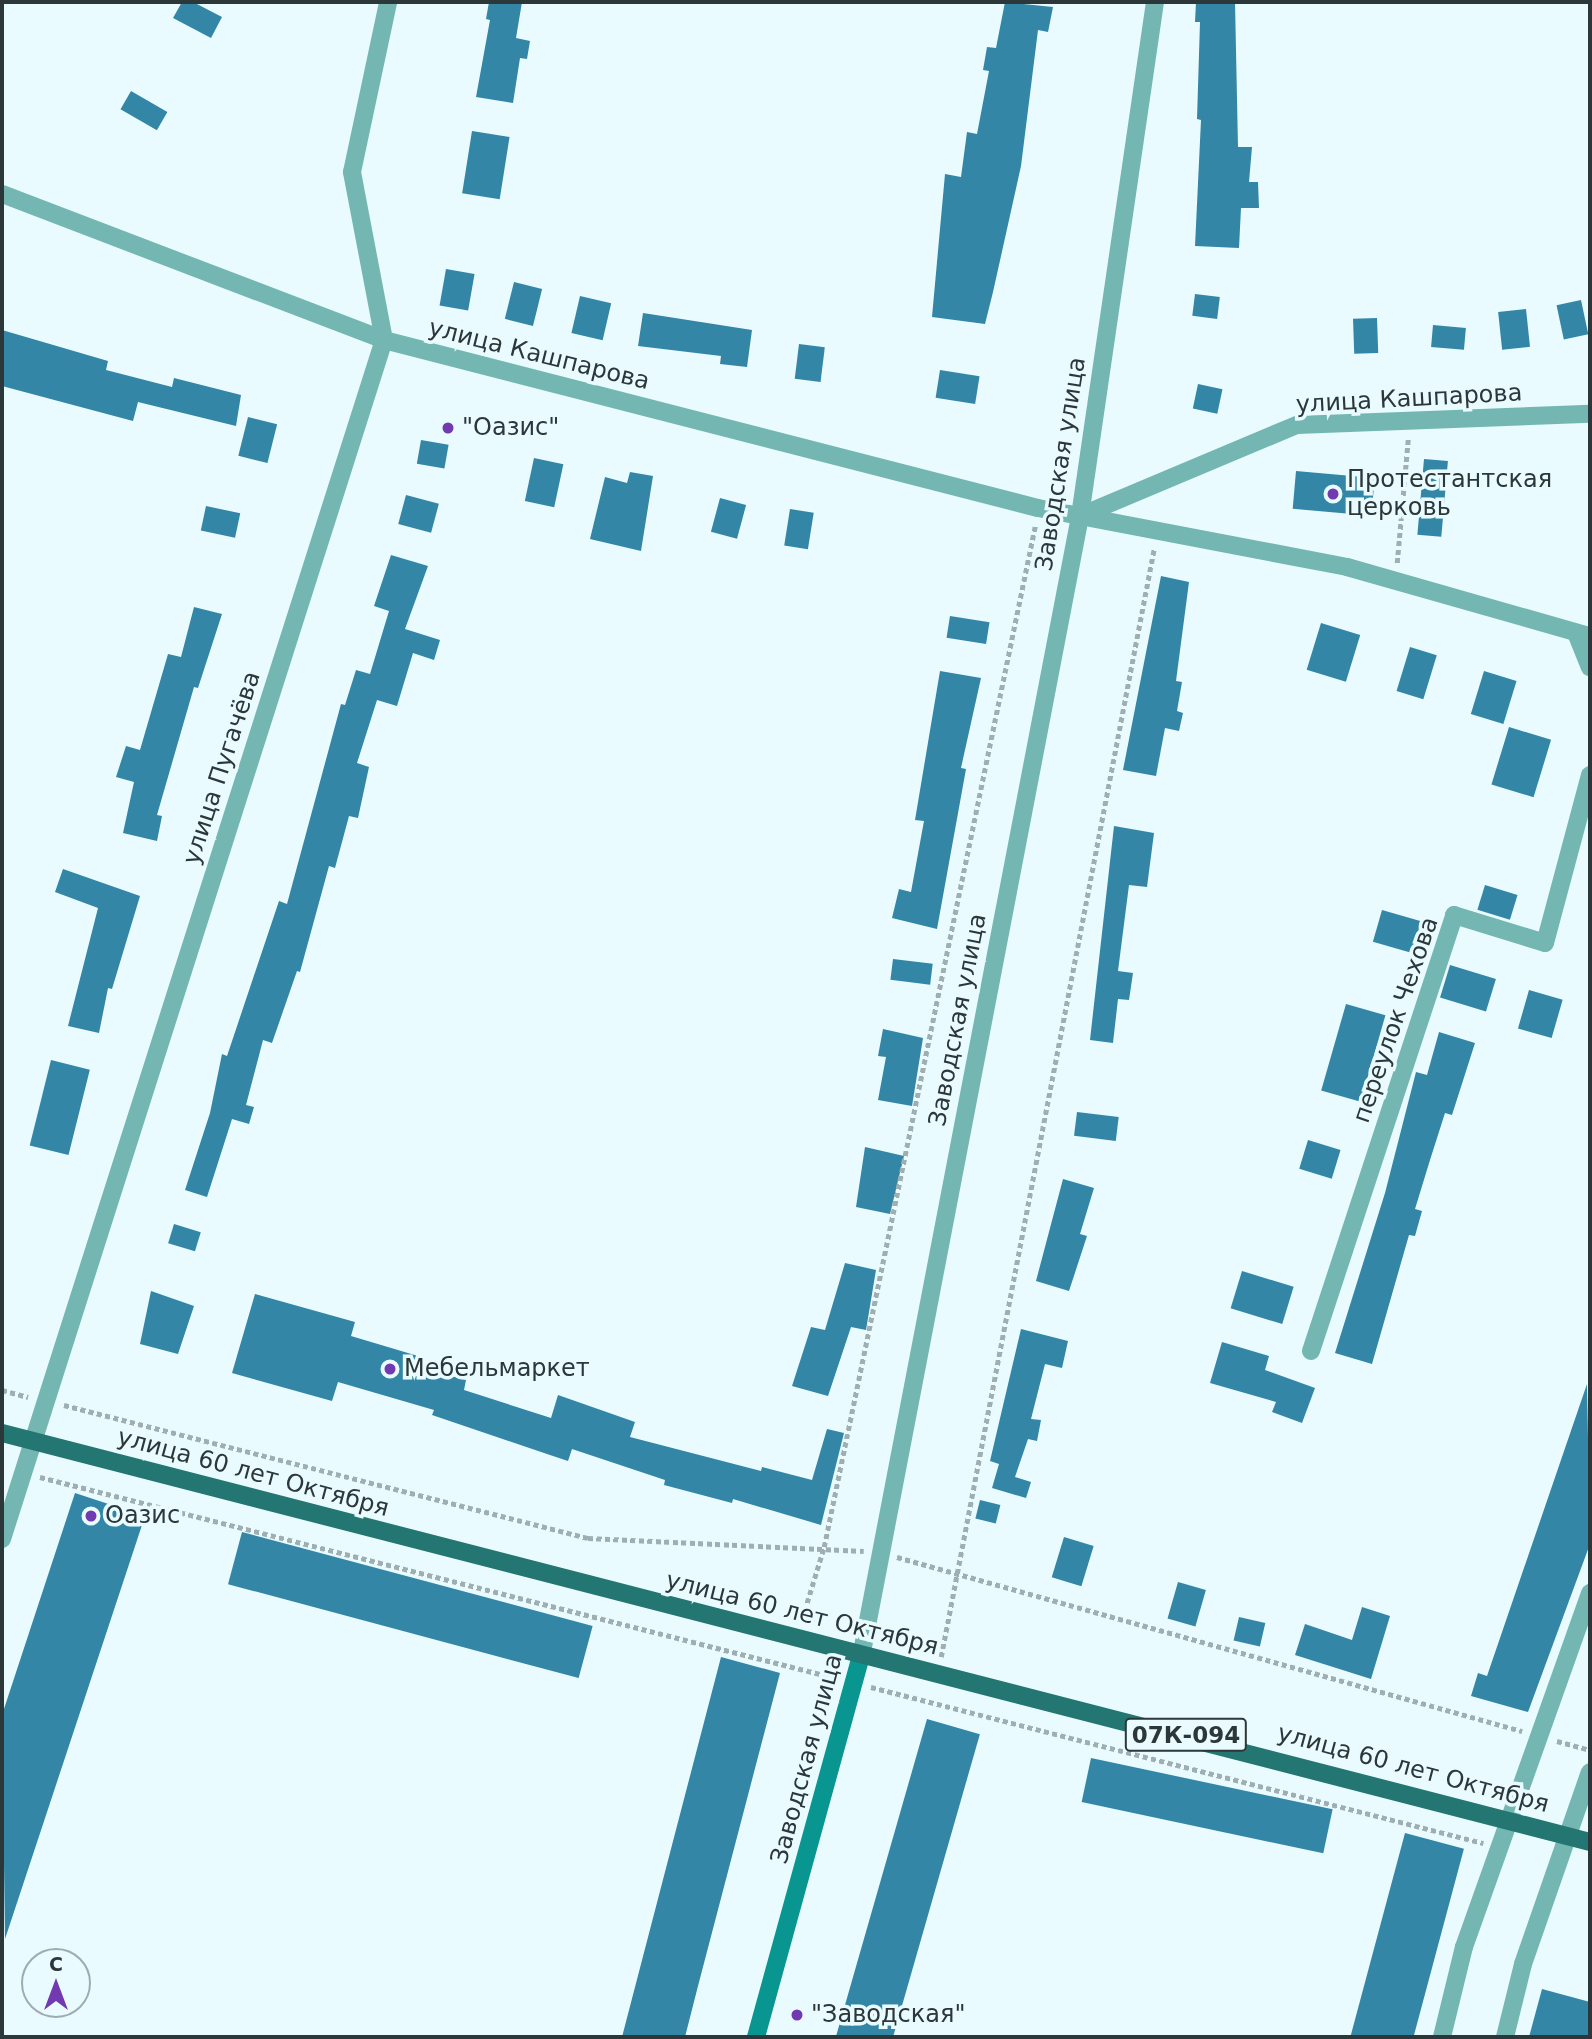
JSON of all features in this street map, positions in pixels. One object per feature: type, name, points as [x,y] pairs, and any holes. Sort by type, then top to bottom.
[{"type":"main road","name":"улица 60 лет Октября","points":[[2,1433],[861,1657],[938,1672],[1510,1818],[1590,1842]]},
{"type":"street","name":"улица Пугачёва","points":[[2,1539],[384,340],[352,172],[388,2]]},
{"type":"street","name":"Заводская улица","points":[[756,2037],[861,1657],[1080,516],[1154,2]]},
{"type":"street","name":"улица Кашпарова","points":[[2,194],[384,340],[1038,508],[1347,567],[1583,634]]},
{"type":"street","name":"улица Кашпарова","points":[[1080,516],[1297,425],[1590,414]]},
{"type":"street","points":[[1583,634],[1590,667]]},
{"type":"street","name":"переулок Чехова","points":[[1311,1351],[1454,915],[1545,943],[1590,775]]},
{"type":"street","points":[[1442,2037],[1464,1947],[1590,1593]]},
{"type":"street","points":[[1505,2037],[1523,1964],[1590,1772]]},
{"type":"path","points":[[1397,554],[1407,445]]},
{"type":"path","points":[[796,1640],[824,1547],[1038,508]]},
{"type":"path","points":[[938,1672],[1157,531]]},
{"type":"path","points":[[2,1390],[588,1538],[824,1547],[881,1552],[1590,1750]]},
{"type":"path","points":[[24,1472],[1500,1847]]},
{"type":"building","points":[[182,2],[193,2],[222,17],[211,38],[173,18]]},
{"type":"building","points":[[489,2],[522,2],[516,38],[530,41],[527,59],[520,58],[513,103],[476,97],[490,20],[486,19]]},
{"type":"building","points":[[1005,2],[1053,7],[1048,32],[1038,30],[1021,166],[993,292],[985,324],[932,317],[945,174],[961,177],[967,132],[977,134],[989,71],[983,70],[987,47],[996,48]]},
{"type":"building","points":[[1196,2],[1235,2],[1238,147],[1252,147],[1249,182],[1258,182],[1259,208],[1241,208],[1239,248],[1195,246],[1201,120],[1197,119],[1200,22],[1195,22]]},
{"type":"building","points":[[131,91],[167,112],[157,130],[120,109]]},
{"type":"building","points":[[472,131],[510,137],[500,199],[462,193]]},
{"type":"building","points":[[446,269],[475,274],[468,310],[440,305]]},
{"type":"building","points":[[514,282],[542,289],[533,326],[505,319]]},
{"type":"building","points":[[1195,294],[1220,297],[1217,319],[1192,316]]},
{"type":"building","points":[[580,296],[611,303],[603,340],[571,333]]},
{"type":"building","points":[[1581,300],[1588,334],[1564,339],[1557,305]]},
{"type":"building","points":[[1526,309],[1530,347],[1502,350],[1498,312]]},
{"type":"building","points":[[643,313],[752,330],[747,367],[720,364],[721,356],[638,346]]},
{"type":"building","points":[[1377,318],[1378,353],[1354,354],[1353,319]]},
{"type":"building","points":[[1433,325],[1466,328],[1464,350],[1431,347]]},
{"type":"building","points":[[2,330],[108,361],[106,370],[172,387],[174,378],[241,395],[236,426],[138,402],[133,421],[2,386]]},
{"type":"building","points":[[799,344],[825,347],[821,382],[795,379]]},
{"type":"building","points":[[940,370],[980,376],[975,404],[936,398]]},
{"type":"building","points":[[1198,384],[1222,389],[1217,414],[1193,408]]},
{"type":"building","points":[[248,417],[277,424],[267,463],[238,456]]},
{"type":"building","points":[[421,440],[449,445],[444,468],[417,464]]},
{"type":"building","points":[[534,458],[563,464],[554,507],[525,501]]},
{"type":"building","points":[[1424,459],[1448,461],[1441,537],[1417,535]]},
{"type":"building","name":"Протестантская церковь","points":[[1296,471],[1375,478],[1371,516],[1293,509]]},
{"type":"building","points":[[630,472],[653,476],[641,551],[590,539],[605,477],[627,483]]},
{"type":"building","points":[[406,495],[439,504],[431,533],[398,524]]},
{"type":"building","points":[[720,498],[746,505],[737,539],[711,532]]},
{"type":"building","points":[[206,506],[240,513],[235,538],[201,530]]},
{"type":"building","points":[[790,509],[814,513],[808,549],[784,546]]},
{"type":"building","points":[[391,555],[428,566],[405,629],[440,640],[434,660],[413,653],[397,706],[377,700],[357,763],[369,767],[358,818],[349,816],[335,868],[329,866],[300,972],[297,971],[272,1043],[263,1040],[246,1105],[254,1107],[249,1124],[232,1119],[207,1197],[185,1190],[210,1113],[222,1054],[227,1056],[279,901],[287,904],[341,704],[345,705],[356,670],[370,674],[389,611],[374,606]]},
{"type":"building","points":[[1161,576],[1189,582],[1176,681],[1182,682],[1177,711],[1183,713],[1179,731],[1165,728],[1156,776],[1123,770]]},
{"type":"building","points":[[194,607],[222,614],[198,688],[194,687],[157,815],[162,816],[157,841],[123,833],[134,782],[116,777],[126,746],[140,750],[168,654],[181,657]]},
{"type":"building","points":[[950,616],[990,622],[986,644],[947,638]]},
{"type":"building","points":[[1321,623],[1360,635],[1346,682],[1307,670]]},
{"type":"building","points":[[1410,647],[1437,655],[1423,699],[1397,691]]},
{"type":"building","points":[[940,671],[981,678],[961,768],[966,769],[937,929],[892,918],[899,889],[911,892],[924,821],[915,820]]},
{"type":"building","points":[[1484,671],[1517,681],[1503,724],[1471,714]]},
{"type":"building","points":[[1509,727],[1551,740],[1534,797],[1491,784]]},
{"type":"building","points":[[1114,826],[1154,833],[1147,887],[1129,885],[1118,971],[1133,973],[1129,1000],[1118,999],[1113,1043],[1090,1040]]},
{"type":"building","points":[[63,869],[140,896],[112,989],[108,988],[99,1033],[68,1026],[98,908],[55,892]]},
{"type":"building","points":[[1485,885],[1518,895],[1510,920],[1477,910]]},
{"type":"building","points":[[1382,910],[1427,923],[1418,955],[1373,942]]},
{"type":"building","points":[[893,959],[933,964],[930,985],[890,980]]},
{"type":"building","points":[[1450,965],[1496,979],[1486,1012],[1440,998]]},
{"type":"building","points":[[1529,990],[1563,1000],[1552,1038],[1518,1028]]},
{"type":"building","points":[[1346,1004],[1385,1015],[1361,1102],[1321,1091]]},
{"type":"building","points":[[883,1029],[923,1038],[912,1106],[878,1100],[886,1057],[878,1056]]},
{"type":"building","points":[[1439,1032],[1475,1043],[1452,1115],[1445,1113],[1415,1209],[1422,1211],[1415,1236],[1409,1235],[1372,1364],[1335,1353],[1385,1193],[1416,1072],[1427,1075]]},
{"type":"building","points":[[51,1060],[90,1070],[69,1155],[30,1145]]},
{"type":"building","points":[[1077,1112],[1119,1117],[1116,1141],[1074,1136]]},
{"type":"building","points":[[1308,1140],[1341,1150],[1332,1179],[1299,1169]]},
{"type":"building","points":[[865,1147],[904,1156],[890,1214],[856,1207]]},
{"type":"building","points":[[1063,1179],[1094,1188],[1080,1234],[1087,1236],[1069,1291],[1036,1281]]},
{"type":"building","points":[[174,1224],[201,1232],[195,1251],[168,1243]]},
{"type":"building","points":[[845,1263],[876,1270],[866,1330],[851,1327],[828,1396],[792,1386],[811,1327],[825,1330]]},
{"type":"building","points":[[1242,1271],[1294,1287],[1282,1324],[1231,1308]]},
{"type":"building","points":[[151,1291],[194,1306],[178,1354],[140,1344]]},
{"type":"building","points":[[255,1294],[355,1322],[351,1336],[418,1356],[415,1366],[466,1380],[464,1390],[551,1418],[558,1395],[635,1422],[630,1437],[761,1471],[762,1467],[812,1480],[827,1429],[844,1433],[821,1525],[733,1499],[732,1503],[664,1485],[665,1480],[572,1449],[568,1461],[432,1415],[434,1410],[338,1382],[332,1401],[232,1373]]},
{"type":"building","points":[[1021,1329],[1068,1341],[1062,1368],[1045,1364],[1031,1419],[1041,1420],[1037,1441],[1028,1439],[1015,1477],[1031,1482],[1026,1498],[992,1488],[999,1464],[990,1461]]},
{"type":"building","points":[[1222,1342],[1269,1356],[1265,1370],[1315,1388],[1302,1423],[1272,1412],[1276,1402],[1210,1383]]},
{"type":"building","points":[[1587,1384],[1590,1544],[1528,1712],[1471,1696],[1478,1673],[1487,1676]]},
{"type":"building","points":[[75,1493],[145,1516],[5,1939],[2,1715]]},
{"type":"building","points":[[980,1500],[1000,1505],[996,1524],[975,1518]]},
{"type":"building","points":[[242,1532],[593,1626],[579,1678],[228,1584]]},
{"type":"building","points":[[1064,1537],[1094,1546],[1081,1586],[1052,1577]]},
{"type":"building","points":[[1178,1582],[1206,1590],[1195,1627],[1168,1619]]},
{"type":"building","points":[[1362,1607],[1390,1616],[1371,1679],[1295,1655],[1305,1624],[1352,1640]]},
{"type":"building","points":[[1239,1617],[1265,1623],[1260,1646],[1234,1640]]},
{"type":"building","points":[[721,1657],[780,1673],[685,2037],[622,2037]]},
{"type":"building","points":[[927,1719],[980,1734],[893,2037],[836,2035]]},
{"type":"building","points":[[1091,1758],[1333,1809],[1323,1853],[1082,1802]]},
{"type":"building","points":[[1405,1833],[1464,1849],[1413,2037],[1350,2037]]},
{"type":"building","points":[[1542,1989],[1590,2002],[1588,2037],[1529,2037]]},
{"type":"place","name":"\"Оазис\"","points":[[448,428]]},
{"type":"place","name":"Протестантская церковь","points":[[1333,494]]},
{"type":"place","name":"Мебельмаркет","points":[[390,1369]]},
{"type":"place","name":"Оазис","points":[[91,1516]]},
{"type":"place","name":"\"Заводская\"","points":[[797,2015]]}]
